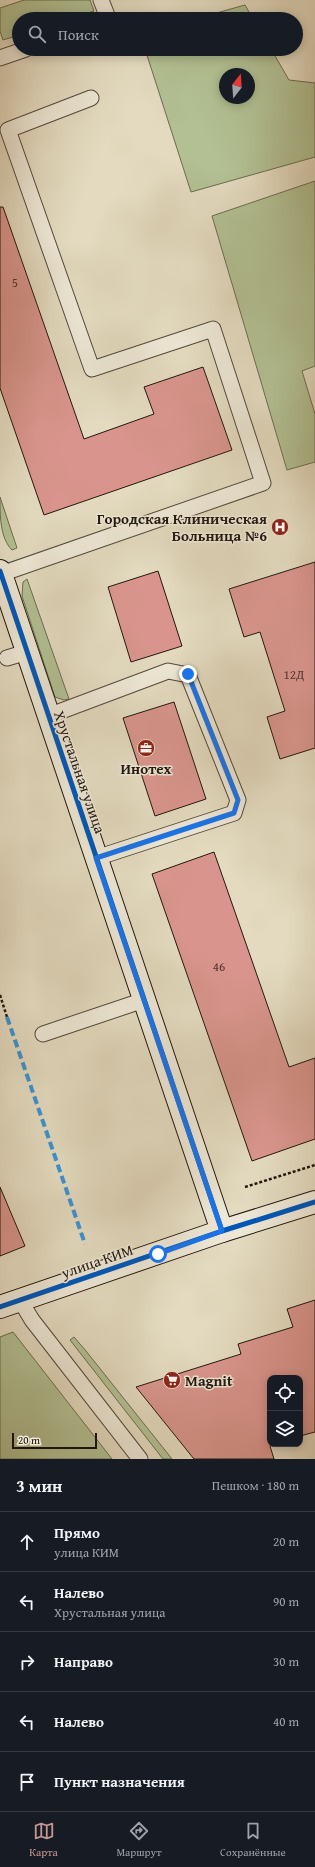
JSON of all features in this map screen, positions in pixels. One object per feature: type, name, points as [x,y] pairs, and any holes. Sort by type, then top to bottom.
[{"type":"street","name":"Хрустальная улица","points":[[1,573],[17,655],[48,716],[222,1231]]},
{"type":"street","name":"улица КИМ","points":[[0,1307],[222,1231],[315,1202]]},
{"type":"lane","points":[[102,0],[106,12]]},
{"type":"lane","points":[[0,58],[12,54]]},
{"type":"lane","points":[[1,573],[263,483],[212,329],[92,369],[4,131],[91,98]]},
{"type":"lane","points":[[48,716],[168,671],[188,674],[238,800],[234,813],[96,858]]},
{"type":"lane","points":[[43,1034],[144,1000]]},
{"type":"lane","points":[[20,1300],[32,1320],[140,1459]]},
{"type":"path","points":[[0,995],[7,1017]]},
{"type":"path","points":[[245,1187],[315,1165]]},
{"type":"green space","points":[[24,0],[90,0],[94,11],[12,12],[12,37],[3,40],[0,31],[0,8]]},
{"type":"green space","points":[[245,5],[249,12],[220,12]]},
{"type":"green space","points":[[147,56],[275,56],[289,80],[315,83],[315,157],[191,192]]},
{"type":"green space","points":[[315,181],[315,366],[302,371],[315,414],[315,462],[287,470],[212,216]]},
{"type":"green space","points":[[0,497],[17,548],[12,550],[3,533]]},
{"type":"green space","points":[[27,579],[69,699],[64,700],[55,697],[22,596],[23,582]]},
{"type":"green space","points":[[13,1332],[112,1459],[0,1459],[0,1337]]},
{"type":"green space","points":[[74,1337],[172,1459],[163,1459],[70,1340]]},
{"type":"building","points":[[0,207],[3,207],[84,439],[154,414],[144,387],[203,367],[232,450],[44,515],[0,388]]},
{"type":"building","points":[[315,562],[315,748],[280,759],[267,717],[285,711],[260,632],[244,637],[229,589]]},
{"type":"building","points":[[158,571],[182,646],[131,662],[108,587]]},
{"type":"building","points":[[174,702],[206,799],[155,816],[123,718]]},
{"type":"building","points":[[214,852],[289,1067],[315,1058],[315,1139],[252,1161],[152,874]]},
{"type":"building","points":[[0,1187],[25,1246],[0,1256]]},
{"type":"building","points":[[315,1300],[315,1432],[303,1435],[303,1375],[267,1375],[267,1447],[270,1447],[274,1459],[194,1459],[136,1387],[241,1354],[238,1344],[293,1327],[287,1309]]},
{"type":"marked path","points":[[7,1017],[85,1244]]},
{"type":"cycle path","points":[[0,571],[222,1231]]},
{"type":"cycle path","points":[[0,1307],[222,1231],[315,1202]]},
{"type":"place","name":"Городская Клиническая Больница №6","points":[[280,527]]},
{"type":"place","name":"Инотех","points":[[146,748]]},
{"type":"place","name":"Magnit","points":[[172,1380]]},
{"type":"route","points":[[158,1254],[222,1231],[96,858],[234,813],[238,800],[188,674]]}]
